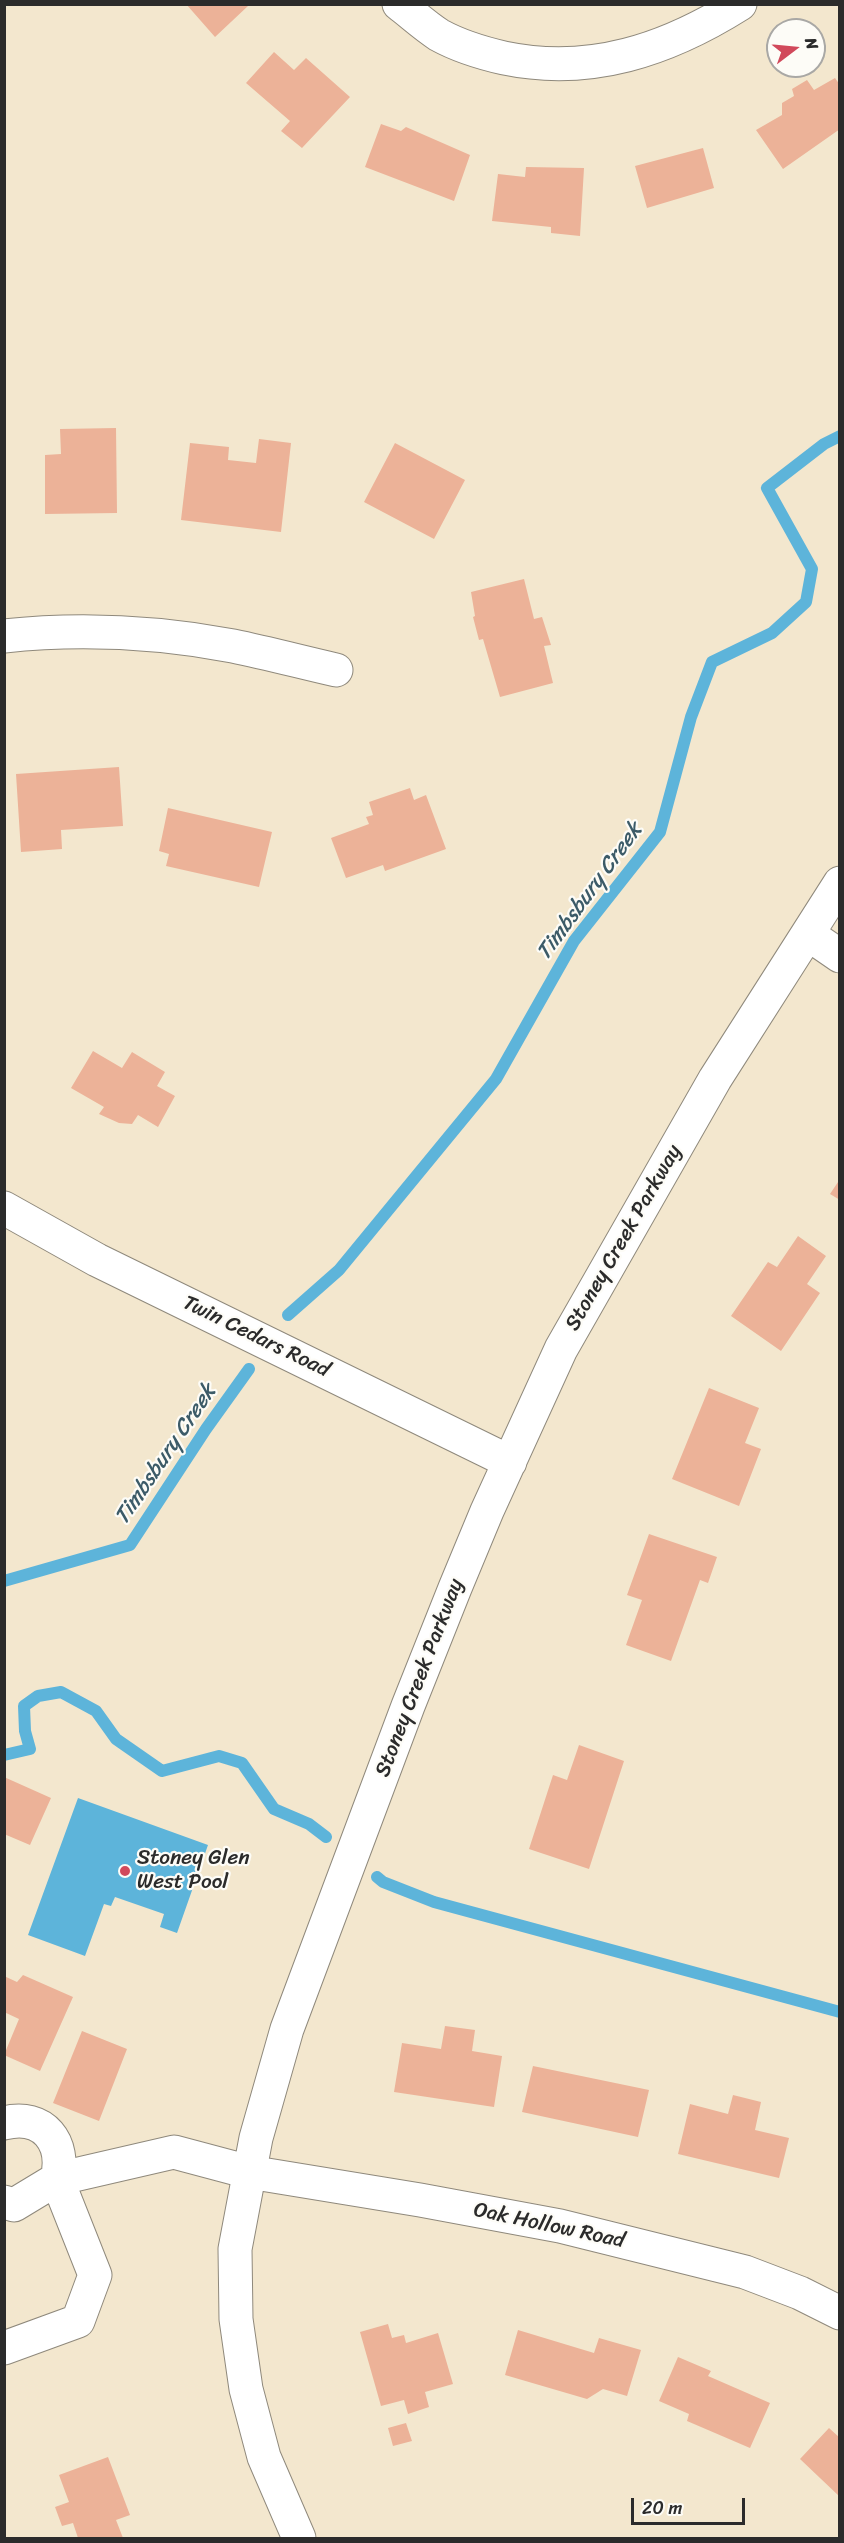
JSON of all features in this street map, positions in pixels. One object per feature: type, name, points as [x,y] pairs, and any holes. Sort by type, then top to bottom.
[{"type":"street","points":[[399,4],[440,35],[483,54],[529,64],[567,65],[614,60],[669,42],[712,22],[740,4]]},
{"type":"street","points":[[4,636],[51,631],[126,632],[232,646],[336,670]]},
{"type":"street","name":"Stoney Creek Parkway","points":[[299,2538],[264,2457],[244,2377],[236,2319],[235,2249],[249,2172],[287,2029],[408,1706],[487,1511],[561,1349],[715,1079],[840,884]]},
{"type":"street","points":[[808,934],[840,956]]},
{"type":"street","name":"Twin Cedars Road","points":[[4,1208],[97,1260],[510,1462]]},
{"type":"street","points":[[4,2123],[15,2120],[30,2122],[43,2128],[53,2138],[59,2151],[60,2165],[57,2179],[95,2276],[78,2321],[4,2348]]},
{"type":"street","name":"Oak Hollow Road","points":[[8,2205],[57,2179],[174,2152],[249,2172],[560,2226],[745,2272],[800,2293],[840,2313]]},
{"type":"water","name":"Stoney Glen West Pool","points":[[78,1798],[208,1845],[177,1933],[160,1927],[164,1914],[115,1897],[111,1906],[104,1904],[85,1956],[28,1935]]},
{"type":"building","points":[[186,4],[247,4],[248,6],[215,37]]},
{"type":"building","points":[[274,52],[294,70],[306,58],[350,97],[302,148],[281,131],[290,121],[246,83]]},
{"type":"building","points":[[835,78],[840,85],[840,129],[783,169],[756,130],[782,115],[782,103],[794,96],[792,89],[807,80],[814,90]]},
{"type":"building","points":[[381,124],[401,131],[406,127],[470,155],[454,201],[365,167]]},
{"type":"building","points":[[703,148],[714,188],[647,208],[635,166]]},
{"type":"building","points":[[526,167],[584,168],[580,236],[551,233],[551,227],[492,221],[498,174],[525,177]]},
{"type":"building","points":[[116,428],[117,513],[45,514],[45,455],[61,454],[60,429]]},
{"type":"building","points":[[259,439],[291,443],[281,532],[181,520],[190,443],[229,447],[228,460],[256,463]]},
{"type":"building","points":[[395,443],[465,480],[434,539],[364,502]]},
{"type":"building","points":[[524,579],[534,619],[542,617],[551,645],[544,646],[553,683],[500,697],[483,639],[479,640],[473,617],[475,616],[471,592]]},
{"type":"building","points":[[119,767],[123,826],[61,830],[62,849],[21,852],[16,774]]},
{"type":"building","points":[[410,788],[414,800],[426,795],[446,849],[385,871],[383,865],[346,878],[331,838],[369,824],[366,817],[373,815],[369,802]]},
{"type":"building","points":[[168,808],[272,832],[259,887],[166,866],[169,854],[159,851]]},
{"type":"building","points":[[93,1051],[122,1068],[132,1052],[165,1072],[157,1086],[175,1096],[158,1127],[138,1115],[132,1124],[119,1123],[99,1114],[104,1107],[71,1088]]},
{"type":"building","points":[[840,1179],[840,1200],[830,1194]]},
{"type":"building","points":[[798,1236],[826,1256],[807,1284],[820,1293],[781,1351],[731,1316],[768,1262],[777,1267]]},
{"type":"building","points":[[709,1388],[759,1408],[745,1443],[761,1449],[739,1506],[672,1479]]},
{"type":"building","points":[[649,1534],[717,1557],[708,1583],[700,1580],[671,1661],[626,1645],[642,1600],[627,1595]]},
{"type":"building","points":[[579,1745],[624,1761],[589,1869],[529,1849],[553,1775],[567,1780]]},
{"type":"building","points":[[4,1777],[51,1798],[30,1845],[4,1834]]},
{"type":"building","points":[[23,1975],[73,1997],[40,2071],[4,2055],[19,2019],[4,2012],[4,1976],[17,1982]]},
{"type":"building","points":[[445,2026],[475,2030],[472,2051],[502,2056],[494,2107],[394,2092],[402,2043],[441,2049]]},
{"type":"building","points":[[82,2031],[127,2049],[99,2121],[53,2103]]},
{"type":"building","points":[[533,2066],[649,2090],[638,2137],[522,2112]]},
{"type":"building","points":[[733,2095],[761,2102],[755,2130],[789,2138],[779,2178],[678,2154],[690,2104],[728,2114]]},
{"type":"building","points":[[388,2324],[392,2338],[404,2335],[406,2343],[438,2333],[453,2384],[425,2392],[429,2407],[408,2414],[404,2400],[381,2406],[360,2332]]},
{"type":"building","points":[[518,2330],[594,2353],[599,2338],[641,2350],[627,2396],[603,2389],[587,2399],[505,2375]]},
{"type":"building","points":[[678,2357],[711,2371],[708,2376],[770,2403],[750,2448],[687,2421],[689,2414],[659,2401]]},
{"type":"building","points":[[406,2423],[412,2441],[393,2446],[388,2428]]},
{"type":"building","points":[[829,2428],[840,2438],[840,2497],[800,2459]]},
{"type":"building","points":[[108,2457],[130,2515],[116,2520],[123,2538],[78,2538],[73,2523],[62,2526],[55,2507],[69,2502],[59,2475]]},
{"type":"waterway","name":"Timbsbury Creek","points":[[288,1315],[339,1270],[496,1079],[574,941],[660,832],[691,717],[712,662],[772,633],[806,602],[812,569],[767,488],[824,444],[840,436]]},
{"type":"waterway","name":"Timbsbury Creek","points":[[4,1581],[130,1545],[206,1429],[249,1369]]},
{"type":"waterway","points":[[4,1755],[30,1749],[25,1731],[24,1706],[38,1696],[61,1692],[96,1711],[116,1739],[162,1771],[219,1756],[242,1763],[274,1809],[309,1824],[326,1837]]},
{"type":"waterway","points":[[377,1877],[383,1882],[434,1902],[840,2012]]},
{"type":"place","name":"Stoney Glen West Pool","points":[[125,1871]]}]
